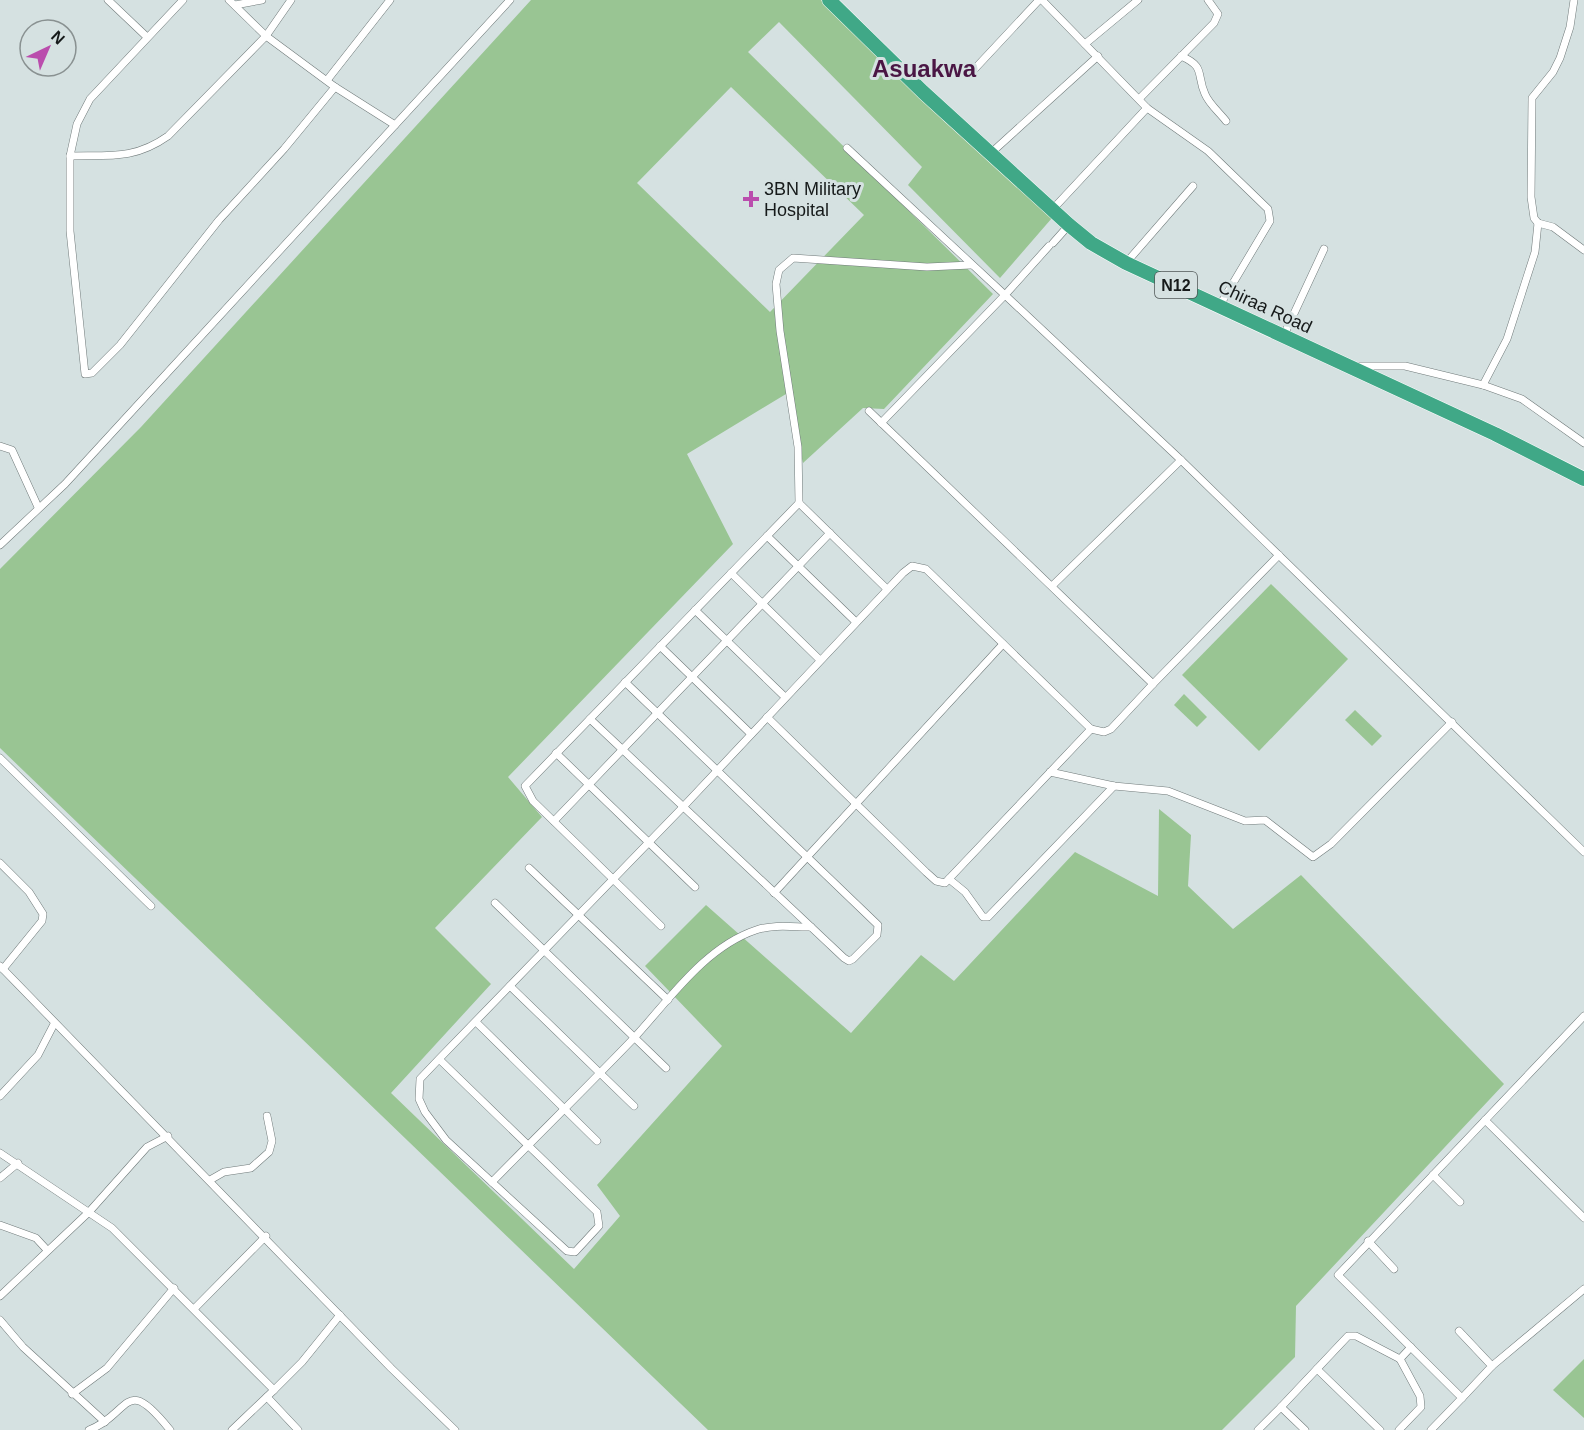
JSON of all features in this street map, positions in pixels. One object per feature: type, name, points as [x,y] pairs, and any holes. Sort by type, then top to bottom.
[{"type":"highway","name":"Chiraa Road","points":[[830,0],[915,85],[1091,243],[1126,262],[1351,366],[1584,479]]},
{"type":"street","points":[[108,0],[147,37]]},
{"type":"street","points":[[183,0],[90,99],[77,124],[70,156],[70,231],[85,374],[92,373],[120,345],[219,220],[284,149],[335,87]]},
{"type":"street","points":[[232,2],[262,0]]},
{"type":"street","points":[[70,156],[126,155],[149,150],[168,136],[266,36],[291,0]]},
{"type":"street","points":[[328,79],[390,0]]},
{"type":"street","points":[[0,545],[65,484],[510,0]]},
{"type":"street","points":[[969,75],[1041,0],[1140,98],[1147,108],[1208,152],[1261,201],[1270,214],[1270,221],[1220,305]]},
{"type":"street","points":[[1085,44],[1138,0]]},
{"type":"street","points":[[1140,98],[1214,23],[1218,14],[1208,0]]},
{"type":"street","points":[[1574,0],[1570,27],[1560,58],[1553,72],[1532,98],[1531,196],[1534,218],[1538,223],[1553,227],[1584,250]]},
{"type":"street","points":[[232,2],[266,36],[328,79],[335,87],[395,125]]},
{"type":"street","points":[[991,153],[1098,56]]},
{"type":"street","points":[[1181,57],[1191,61],[1202,72],[1205,94],[1226,121]]},
{"type":"street","points":[[1052,210],[1147,108]]},
{"type":"street","points":[[847,148],[1181,460],[1584,852]]},
{"type":"street","points":[[1126,262],[1193,186]]},
{"type":"street","points":[[1483,385],[1507,339],[1536,252],[1538,223]]},
{"type":"street","points":[[881,423],[1069,225]]},
{"type":"street","points":[[1284,335],[1324,249]]},
{"type":"street","points":[[887,589],[799,502],[798,447],[779,319],[776,284],[779,270],[793,258],[927,267],[971,265]]},
{"type":"street","points":[[1351,366],[1405,366],[1483,385],[1522,399],[1584,443]]},
{"type":"street","points":[[869,411],[1153,684]]},
{"type":"street","points":[[0,446],[12,450],[38,507]]},
{"type":"street","points":[[1052,586],[1181,460]]},
{"type":"street","points":[[661,926],[533,801],[525,786],[799,502]]},
{"type":"street","points":[[554,821],[830,533]]},
{"type":"street","points":[[767,536],[856,622]]},
{"type":"street","points":[[439,1059],[597,1212],[600,1219],[599,1226],[575,1252],[567,1251],[446,1140],[425,1112],[419,1099],[420,1079],[439,1059],[476,1022],[683,807],[887,589],[912,566],[926,568],[1091,729],[1104,732],[1111,729],[1279,555]]},
{"type":"street","points":[[730,573],[820,660]]},
{"type":"street","points":[[695,610],[785,697]]},
{"type":"street","points":[[774,893],[1004,644]]},
{"type":"street","points":[[660,646],[751,734]]},
{"type":"street","points":[[590,718],[849,961],[879,930],[878,925],[625,682]]},
{"type":"street","points":[[767,717],[936,880],[945,883],[1091,729]]},
{"type":"street","points":[[1050,772],[1114,786],[1161,789],[1245,821],[1265,820],[1313,857],[1331,844],[1452,722]]},
{"type":"street","points":[[556,753],[694,887]]},
{"type":"street","points":[[0,758],[151,906]]},
{"type":"street","points":[[950,879],[965,891],[983,917],[988,917],[1114,786]]},
{"type":"street","points":[[0,863],[29,892],[43,914],[42,921],[2,968],[54,1024],[168,1136],[455,1430]]},
{"type":"street","points":[[529,868],[668,1000]]},
{"type":"street","points":[[495,903],[666,1068]]},
{"type":"street","points":[[492,1182],[717,951],[756,930],[780,925],[811,927]]},
{"type":"street","points":[[510,986],[634,1106]]},
{"type":"street","points":[[1462,1398],[1338,1277],[1368,1241],[1584,1016]]},
{"type":"street","points":[[476,1022],[597,1141]]},
{"type":"street","points":[[0,1096],[38,1055],[54,1024]]},
{"type":"street","points":[[210,1180],[224,1172],[251,1168],[269,1152],[272,1141],[267,1116]]},
{"type":"street","points":[[1485,1120],[1584,1218]]},
{"type":"street","points":[[0,1296],[89,1212],[147,1148],[168,1136]]},
{"type":"street","points":[[0,1153],[112,1228],[274,1390]]},
{"type":"street","points":[[0,1178],[18,1163]]},
{"type":"street","points":[[1433,1175],[1460,1202]]},
{"type":"street","points":[[0,1225],[36,1238],[47,1250]]},
{"type":"street","points":[[194,1309],[266,1236]]},
{"type":"street","points":[[1368,1241],[1394,1269]]},
{"type":"street","points":[[72,1394],[107,1368],[118,1352],[174,1288]]},
{"type":"street","points":[[1431,1430],[1492,1366],[1584,1289]]},
{"type":"street","points":[[232,1430],[302,1362],[340,1314]]},
{"type":"street","points":[[0,1320],[23,1347],[105,1422]]},
{"type":"street","points":[[1459,1331],[1492,1366]]},
{"type":"street","points":[[1258,1430],[1348,1336],[1351,1336],[1400,1359],[1422,1401],[1421,1407],[1399,1430]]},
{"type":"street","points":[[1400,1359],[1411,1347]]},
{"type":"street","points":[[1317,1369],[1380,1430]]},
{"type":"street","points":[[267,1397],[298,1430]]},
{"type":"street","points":[[89,1430],[105,1422],[124,1403],[134,1399],[142,1401],[155,1412],[170,1430]]},
{"type":"street","points":[[1281,1407],[1305,1430]]},
{"type":"green space","points":[[531,0],[821,0],[945,122],[1052,218],[1000,278],[908,185],[922,167],[779,22],[748,52],[993,294],[884,409],[863,408],[803,463],[786,394],[687,454],[733,544],[508,777],[542,817],[435,928],[491,984],[391,1093],[574,1269],[620,1216],[597,1185],[722,1046],[645,966],[706,905],[851,1033],[921,955],[954,981],[1075,852],[1158,896],[1159,809],[1191,835],[1188,886],[1233,929],[1301,875],[1504,1084],[1296,1306],[1295,1357],[1222,1430],[708,1430],[0,748],[0,569],[141,427]],"holes":[[[731,87],[864,215],[770,312],[637,183]]]},
{"type":"green space","points":[[1271,584],[1348,659],[1259,751],[1182,675]]},
{"type":"green space","points":[[1184,694],[1207,717],[1197,727],[1174,705]]},
{"type":"green space","points":[[1355,710],[1382,736],[1372,746],[1345,720]]},
{"type":"green space","points":[[1584,1359],[1584,1418],[1553,1390]]},
{"type":"place","name":"3BN Military Hospital","points":[[751,199]]},
{"type":"district","name":"Asuakwa","points":[[924,68]]}]
